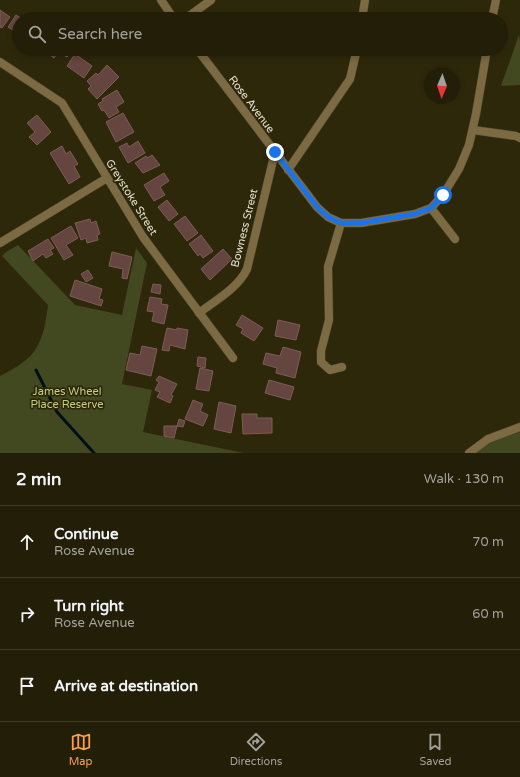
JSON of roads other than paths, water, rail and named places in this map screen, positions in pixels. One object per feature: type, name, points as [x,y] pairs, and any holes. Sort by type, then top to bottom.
[{"type":"street","points":[[161,0],[169,12]]},
{"type":"street","points":[[195,12],[211,0]]},
{"type":"street","points":[[363,12],[365,0]]},
{"type":"street","points":[[493,12],[496,0]]},
{"type":"street","name":"Rose Avenue","points":[[202,56],[288,170],[317,207],[328,217],[341,223],[361,223],[414,214],[431,208]]},
{"type":"street","points":[[288,170],[350,79],[355,56]]},
{"type":"street","points":[[455,239],[431,208],[443,195],[459,169],[469,145],[486,56]]},
{"type":"street","name":"Greystoke Street","points":[[0,62],[62,102],[143,237],[234,358]]},
{"type":"street","points":[[473,130],[520,138]]},
{"type":"street","name":"Bowness Street","points":[[199,313],[235,286],[243,278],[247,269],[275,152]]},
{"type":"street","points":[[0,243],[107,178]]},
{"type":"street","points":[[341,223],[328,267],[329,320],[321,350],[322,362],[330,370],[342,367]]},
{"type":"street","points":[[470,453],[488,438],[520,427]]},
{"type":"waterway","points":[[36,370],[57,412],[94,453]]},
{"type":"park label","name":"James Wheel Place Reserve","points":[[67,397]]}]
